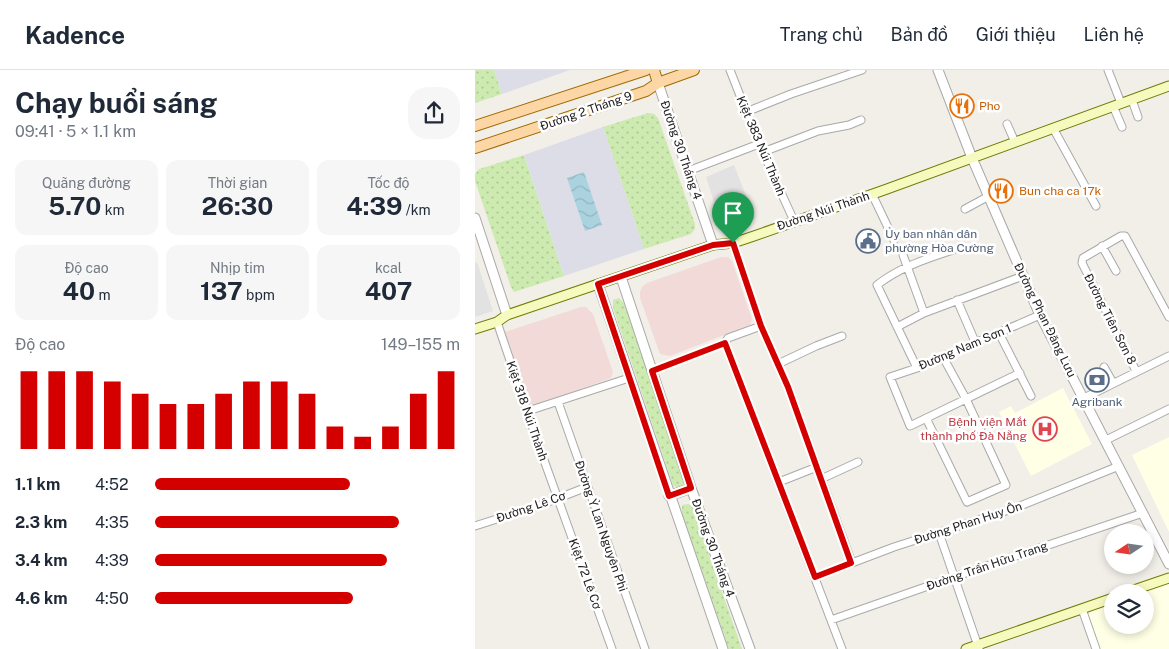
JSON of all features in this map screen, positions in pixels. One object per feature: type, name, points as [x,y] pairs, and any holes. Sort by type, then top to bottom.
[{"type":"main road","name":"Đường 2 Tháng 9","points":[[475,126],[646,70]]},
{"type":"main road","points":[[654,70],[658,82]]},
{"type":"main road","name":"Đường 2 Tháng 9","points":[[475,148],[646,91],[658,82],[694,70]]},
{"type":"main road","name":"Đường Núi Thành","points":[[475,330],[507,316],[621,276],[713,245],[733,243],[1169,86]]},
{"type":"main road","points":[[1151,584],[1169,578]]},
{"type":"main road","points":[[966,649],[979,647],[1104,601]]},
{"type":"street","name":"Kiệt 383 Núi Thành","points":[[730,70],[759,144],[794,221]]},
{"type":"street","points":[[746,112],[791,94],[862,70]]},
{"type":"street","name":"Đường Phan Đăng Lưu","points":[[938,70],[972,158],[1040,315],[1169,564]]},
{"type":"street","points":[[1108,70],[1122,127]]},
{"type":"street","name":"Đường 30 Tháng 4","points":[[658,82],[713,245]]},
{"type":"street","points":[[1132,100],[1138,117]]},
{"type":"street","points":[[763,152],[818,131],[841,127],[861,120]]},
{"type":"street","points":[[1007,124],[1015,142]]},
{"type":"street","points":[[1053,128],[1096,206]]},
{"type":"street","points":[[688,171],[759,144]]},
{"type":"street","points":[[872,194],[894,240]]},
{"type":"street","points":[[965,209],[989,196]]},
{"type":"street","points":[[475,218],[479,241],[507,316]]},
{"type":"street","name":"Đường Tiên Sơn 8","points":[[1136,371],[1082,263],[1083,258],[1121,236],[1127,238],[1169,317]]},
{"type":"street","points":[[733,243],[761,326],[788,387],[851,563]]},
{"type":"street","points":[[1102,246],[1115,271]]},
{"type":"street","points":[[917,368],[877,285],[891,274],[907,266],[953,250]]},
{"type":"street","points":[[903,255],[924,313]]},
{"type":"street","name":"Đường 30 Tháng 4","points":[[621,276],[691,488],[750,649]]},
{"type":"street","points":[[897,327],[924,313],[1023,276]]},
{"type":"street","name":"Đường 30 Tháng 4","points":[[598,284],[669,496],[723,649]]},
{"type":"street","points":[[957,300],[975,344]]},
{"type":"street","name":"Đường Nam Sơn 1","points":[[926,418],[910,426],[889,377],[917,368],[1040,315]]},
{"type":"street","name":"Kiệt 318 Núi Thành","points":[[497,322],[558,499]]},
{"type":"street","points":[[652,371],[725,343],[728,338],[761,326]]},
{"type":"street","points":[[999,333],[1031,396]]},
{"type":"street","points":[[778,364],[815,346],[842,336]]},
{"type":"street","points":[[725,343],[842,649]]},
{"type":"street","points":[[1084,398],[1169,356]]},
{"type":"street","points":[[943,357],[966,399],[1006,485],[967,502],[926,418],[966,399],[1019,373]]},
{"type":"street","points":[[1104,366],[1113,383]]},
{"type":"street","points":[[528,411],[629,378]]},
{"type":"street","name":"Đường Ỷ Lan Nguyên Phi","points":[[558,402],[645,649]]},
{"type":"street","points":[[1106,440],[1169,409]]},
{"type":"street","points":[[821,479],[858,462]]},
{"type":"street","name":"Đường Phan Huy Ôn","points":[[815,577],[894,547],[1015,508],[1119,466]]},
{"type":"street","points":[[779,482],[817,467]]},
{"type":"street","name":"Đường Lê Cơ","points":[[475,526],[558,499],[587,487]]},
{"type":"street","points":[[669,496],[691,488]]},
{"type":"street","name":"Kiệt 72 Lê Cơ","points":[[558,499],[612,649]]},
{"type":"street","name":"Đường Trần Hữu Trang","points":[[831,620],[954,576],[1143,513]]},
{"type":"street","points":[[939,533],[979,647]]},
{"type":"street","points":[[1082,609],[1095,649]]},
{"type":"shaded area","points":[[494,70],[570,70],[502,94]]},
{"type":"shaded area","points":[[603,127],[644,249],[564,276],[524,155]]},
{"type":"shaded area","points":[[734,165],[755,219],[723,230],[706,177]]},
{"type":"shaded area","points":[[721,257],[728,257],[732,261],[752,319],[750,325],[670,356],[660,354],[640,298],[642,287],[647,283]]},
{"type":"shaded area","points":[[477,262],[493,311],[475,317],[475,263]]},
{"type":"shaded area","points":[[586,307],[593,314],[613,372],[611,378],[528,408],[502,333]]},
{"type":"shaded area","name":"Bệnh viện Mắt thành phố Đà Nẵng","points":[[1063,388],[1092,444],[1031,476],[999,412],[1011,406],[1015,413]]},
{"type":"shaded area","points":[[1169,437],[1169,532],[1132,455]]},
{"type":"shaded area","points":[[1169,582],[1169,649],[1100,649],[1088,615],[1093,609],[1104,605],[1104,634],[1154,634],[1154,587]]},
{"type":"green space","points":[[475,70],[494,70],[502,94],[475,103]]},
{"type":"green space","points":[[648,113],[654,114],[658,118],[695,224],[695,229],[691,234],[644,249],[603,127]]},
{"type":"green space","points":[[524,155],[564,276],[514,292],[475,181],[475,174],[479,169]]},
{"type":"green space","points":[[619,298],[624,303],[685,482],[678,489],[673,485],[613,308],[613,300]]},
{"type":"green space","points":[[688,504],[693,509],[742,649],[729,649],[682,514],[682,505]]},
{"type":"water","points":[[584,172],[602,225],[585,231],[567,178]]},
{"type":"place","name":"Pho","points":[[962,106]]},
{"type":"place","name":"Bun cha ca 17k","points":[[1001,191]]},
{"type":"place","name":"Ủy ban nhân dân phường Hòa Cường","points":[[868,241]]},
{"type":"place","name":"Agribank","points":[[1097,380]]},
{"type":"place","name":"Bệnh viện Mắt thành phố Đà Nẵng","points":[[1045,429]]},
{"type":"route","points":[[733,243],[761,326],[788,387],[851,563],[815,577],[725,343],[652,371],[691,488],[669,496],[598,284],[713,245],[733,243]]}]
